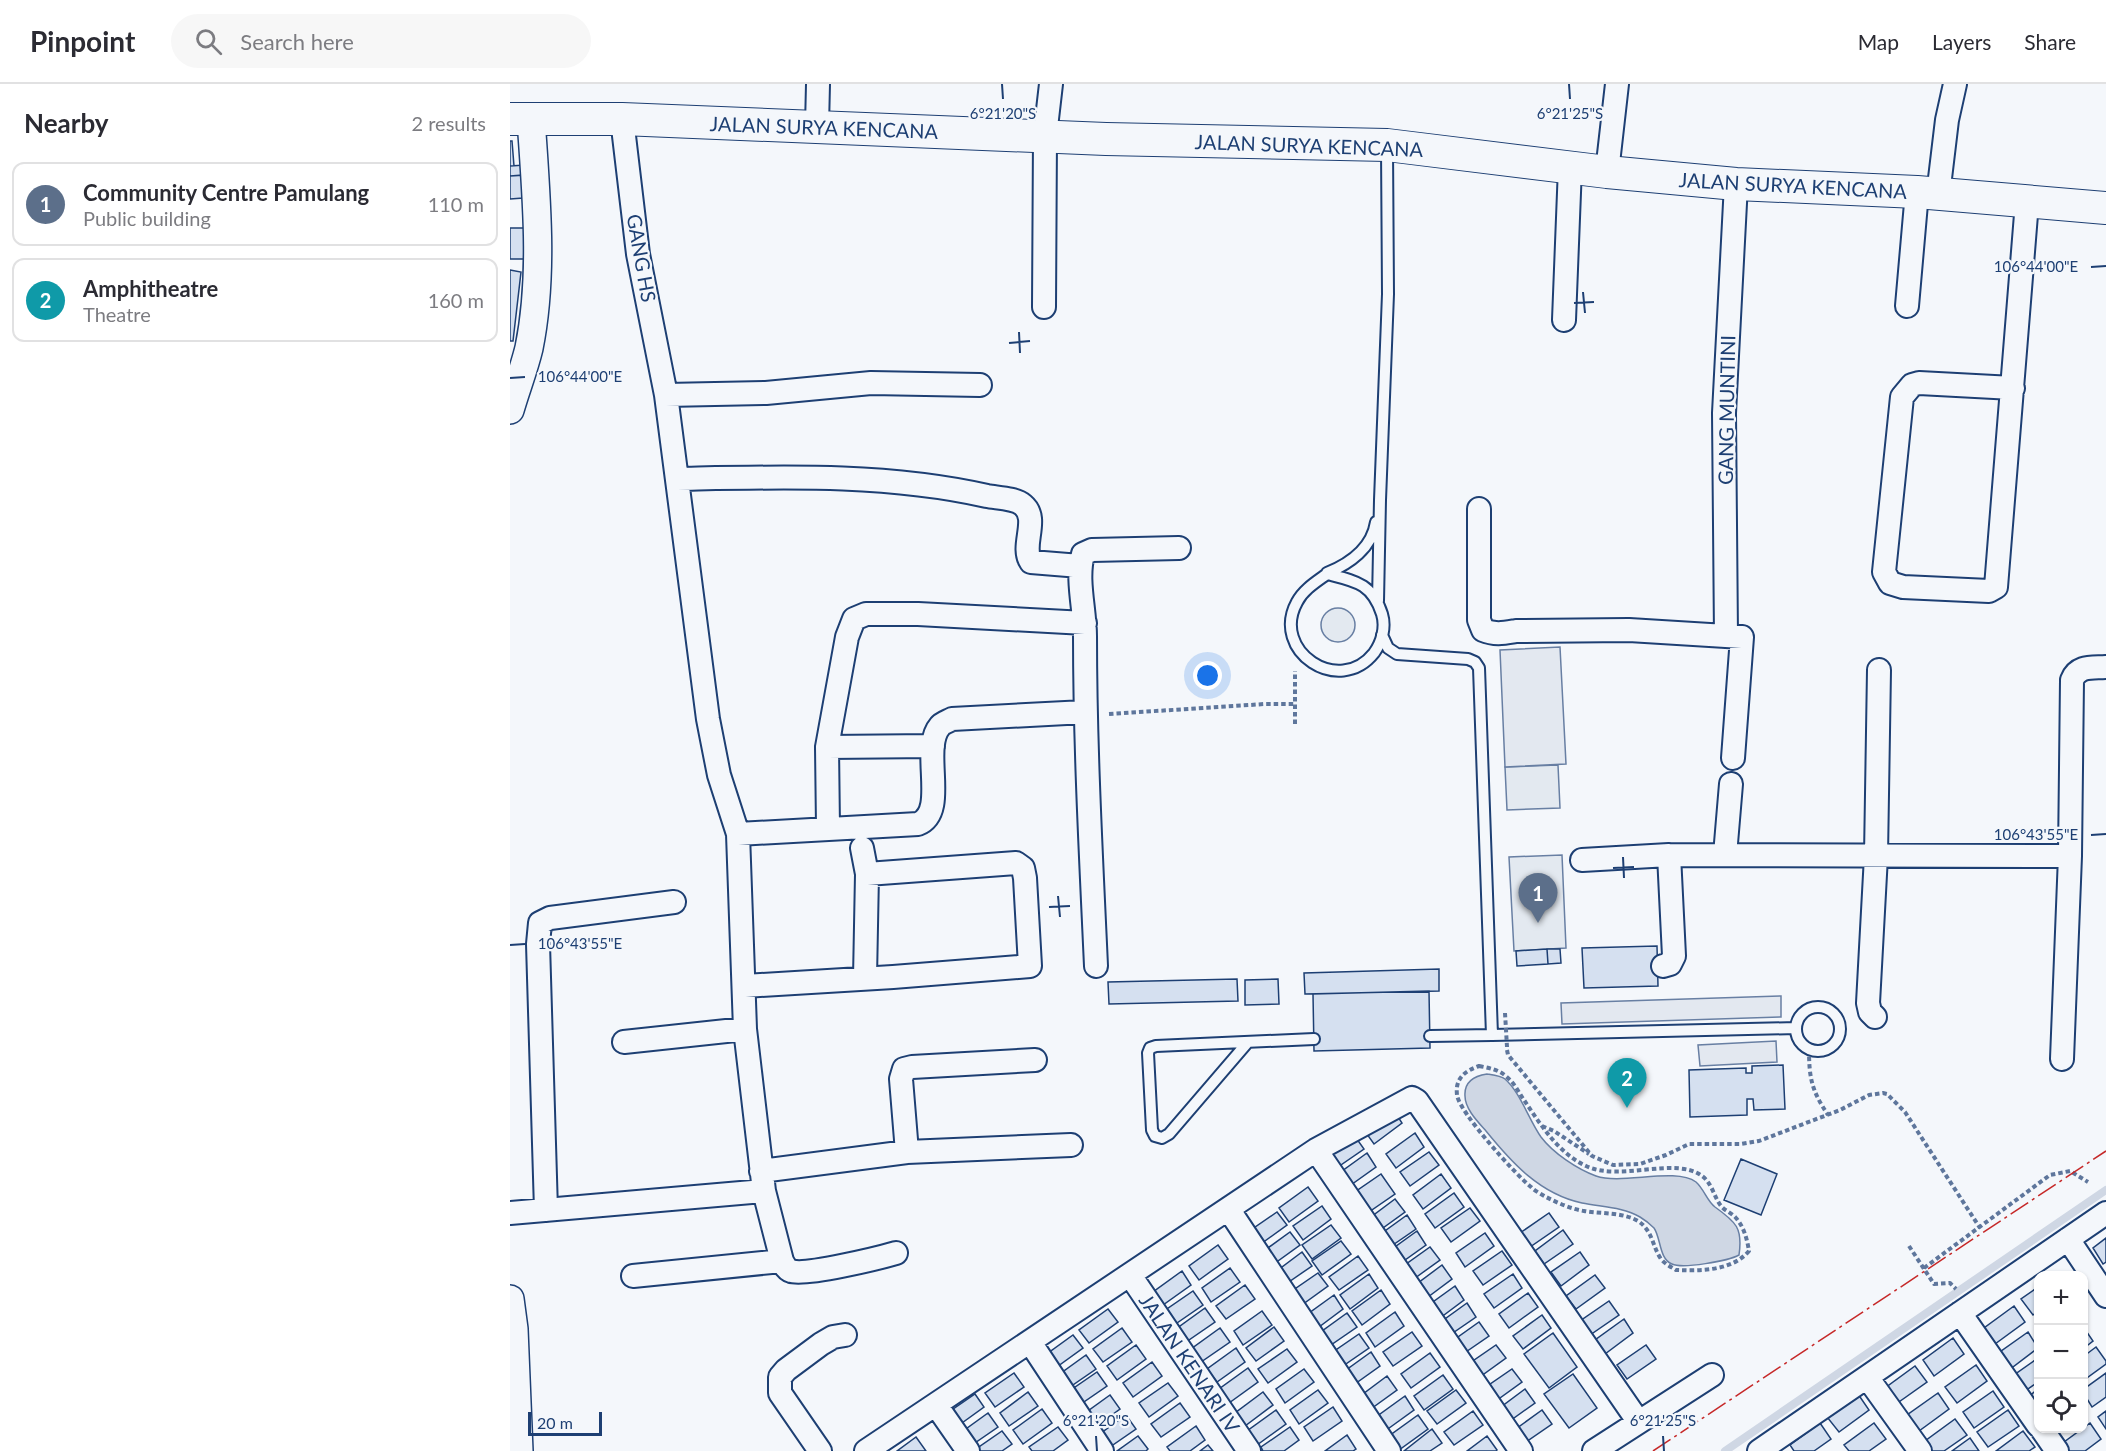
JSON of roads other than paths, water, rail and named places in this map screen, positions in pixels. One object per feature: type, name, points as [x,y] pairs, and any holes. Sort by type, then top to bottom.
[{"type":"main road","name":"JALAN SURYA KENCANA","points":[[521,119],[622,119],[1106,139],[1387,145],[1607,172],[1736,184],[1928,194],[2106,208]]},
{"type":"street","points":[[817,126],[818,84]]},
{"type":"street","points":[[1044,307],[1045,136],[1051,84]]},
{"type":"street","points":[[1607,172],[1617,84]]},
{"type":"street","points":[[1907,306],[1928,194],[1955,84]]},
{"type":"street","points":[[510,410],[529,348],[537,266],[536,193],[521,119]]},
{"type":"street","name":"GANG HS","points":[[622,119],[638,254],[666,395],[708,719],[719,775],[738,834],[745,1029],[763,1181],[782,1261]]},
{"type":"street","points":[[1564,320],[1570,167]]},
{"type":"street","name":"GANG MUNTINI","points":[[1726,636],[1724,413],[1736,184]]},
{"type":"street","points":[[2013,388],[1919,383],[1912,385],[1902,397],[1884,572],[1890,583],[1903,587],[1989,591],[1995,589],[2013,388],[2027,202]]},
{"type":"street","points":[[666,395],[766,393],[871,383],[980,386]]},
{"type":"street","points":[[676,478],[867,479],[936,486],[1018,502],[1024,506],[1030,521],[1028,556],[1031,562],[1080,566]]},
{"type":"street","points":[[1479,509],[1479,620],[1483,630],[1491,634],[1516,631],[1629,630],[1739,636],[1743,639],[1733,758]]},
{"type":"street","points":[[1096,966],[1085,712],[1085,623],[1080,566],[1083,554],[1092,550],[1179,548]]},
{"type":"street","points":[[828,828],[827,747],[847,637],[854,619],[866,614],[918,614],[1085,623]]},
{"type":"street","points":[[2062,1059],[2070,856],[2072,680],[2074,673],[2080,669],[2106,667]]},
{"type":"street","points":[[1875,1017],[1870,1012],[1868,1003],[1876,856],[1879,670]]},
{"type":"street","points":[[738,834],[918,824],[928,816],[933,802],[933,746],[940,726],[952,719],[1085,712]]},
{"type":"street","points":[[827,747],[933,746]]},
{"type":"street","points":[[1725,855],[1731,784]]},
{"type":"street","points":[[862,848],[867,874],[865,978]]},
{"type":"street","points":[[1582,860],[1669,855],[2070,856]]},
{"type":"street","points":[[1663,966],[1670,964],[1674,956],[1669,855]]},
{"type":"street","points":[[745,986],[1030,966],[1025,878],[1023,868],[1016,863],[867,874]]},
{"type":"street","points":[[546,1210],[538,944],[540,923],[550,918],[674,902]]},
{"type":"street","points":[[624,1042],[745,1029]]},
{"type":"street","points":[[907,1152],[901,1078],[904,1069],[1035,1060]]},
{"type":"street","points":[[866,1451],[1316,1150],[1406,1100],[1415,1099],[1638,1421]]},
{"type":"street","points":[[510,1213],[763,1181],[907,1152],[1071,1146]]},
{"type":"street","points":[[1316,1150],[1521,1451]]},
{"type":"street","points":[[1229,1210],[1389,1451]]},
{"type":"street","points":[[1770,1448],[1867,1377],[2106,1214]]},
{"type":"street","points":[[2068,1239],[2106,1296]]},
{"type":"street","points":[[633,1276],[782,1261],[785,1267],[796,1272],[855,1263],[896,1253]]},
{"type":"street","name":"JALAN KENARI IV","points":[[1130,1275],[1249,1451]]},
{"type":"street","points":[[510,1299],[514,1329],[513,1372],[519,1451]]},
{"type":"street","points":[[1960,1313],[2034,1418]]},
{"type":"street","points":[[820,1451],[780,1393],[780,1377],[821,1344],[833,1337],[845,1335]]},
{"type":"street","points":[[1030,1342],[1102,1451]]},
{"type":"street","points":[[1594,1451],[1712,1375]]},
{"type":"street","points":[[1867,1377],[1920,1451]]},
{"type":"street","points":[[936,1405],[968,1451]]},
{"type":"street","points":[[2044,1433],[2057,1451]]},
{"type":"lane","points":[[1380,500],[1376,527],[1368,543],[1342,567],[1327,574],[1305,591],[1297,601],[1292,613],[1293,640],[1299,651],[1320,668],[1347,670],[1370,658],[1378,647],[1384,621],[1378,601],[1388,294],[1387,145]]},
{"type":"lane","points":[[1327,574],[1354,581],[1366,587],[1378,601]]},
{"type":"lane","points":[[1382,635],[1388,648],[1397,654],[1468,659],[1479,668],[1492,1035]]},
{"type":"lane","points":[[1818,1007],[1827,1008],[1834,1013],[1839,1021],[1840,1029],[1833,1045],[1817,1051],[1802,1044],[1797,1037],[1796,1028],[1803,1013],[1810,1008],[1818,1007]]},
{"type":"lane","points":[[1430,1036],[1796,1028]]},
{"type":"lane","points":[[1248,1042],[1169,1134],[1162,1138],[1155,1136],[1152,1130],[1148,1053],[1150,1048],[1156,1046],[1314,1039]]},
{"type":"waterway","points":[[1725,1451],[2106,1190]]},
{"type":"place","name":"Community Centre Pamulang","points":[[1538,923]]},
{"type":"place","name":"Amphitheatre","points":[[1627,1108]]}]
